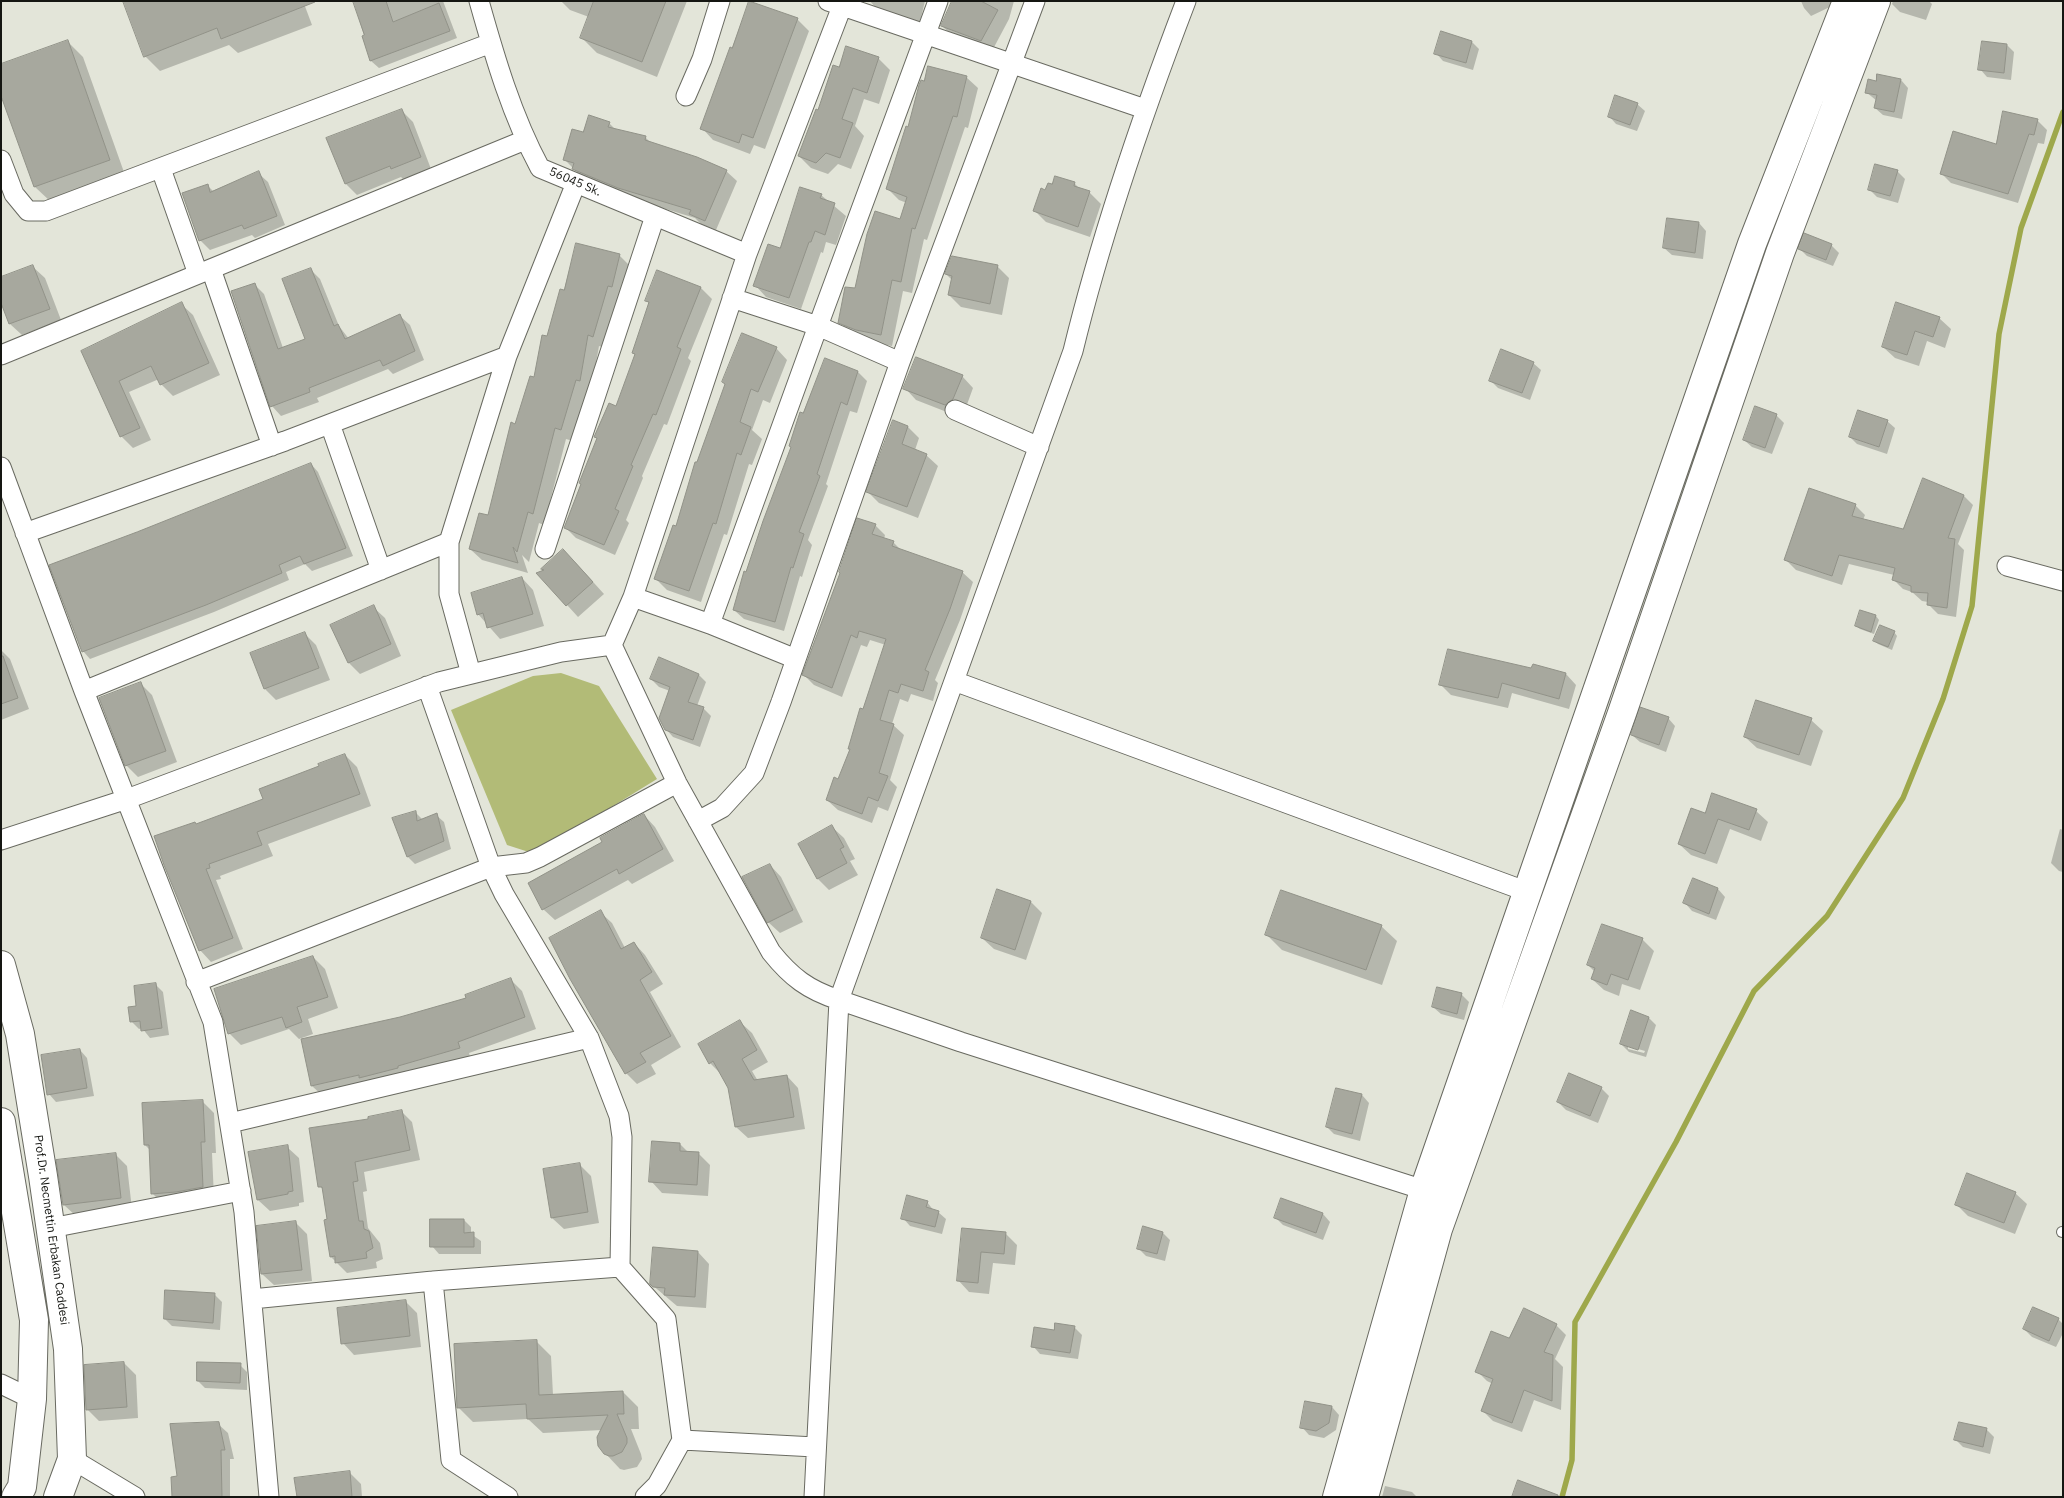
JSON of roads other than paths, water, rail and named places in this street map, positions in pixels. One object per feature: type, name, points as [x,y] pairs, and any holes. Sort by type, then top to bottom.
[{"type":"main road","points":[[1337,1497],[1424,1190],[1752,244],[1847,1]]},
{"type":"main road","points":[[1364,1497],[1438,1229],[1622,713],[1780,253],[1876,1]]},
{"type":"main road","name":"Prof.Dr. Necmettin Erbakan Caddesi","points":[[1,965],[20,1034],[68,1349],[72,1459],[58,1497]]},
{"type":"main road","points":[[1,1122],[4,1158],[34,1320],[32,1399],[22,1487],[16,1497]]},
{"type":"main road","points":[[72,1459],[74,1497]]},
{"type":"street","name":"56045 Sk.","points":[[478,1],[525,140],[540,168],[746,254]]},
{"type":"street","points":[[686,96],[702,59],[720,1]]},
{"type":"street","points":[[710,624],[938,1]]},
{"type":"street","points":[[698,820],[722,808],[754,773],[900,362],[1035,1]]},
{"type":"street","points":[[814,1497],[815,1447],[839,1000],[1073,351],[1090,281],[1145,109],[1186,1]]},
{"type":"street","points":[[1145,109],[1010,64],[838,3],[746,254],[632,597],[612,645],[677,783],[771,952],[786,970],[803,984],[822,995],[961,1042],[1424,1190]]},
{"type":"street","points":[[1,160],[14,194],[28,211],[46,211],[491,43]]},
{"type":"street","points":[[1,354],[525,140]]},
{"type":"street","points":[[161,169],[205,271],[272,446]]},
{"type":"street","points":[[471,674],[449,594],[449,542],[507,356],[576,182]]},
{"type":"street","points":[[545,549],[655,216]]},
{"type":"street","points":[[732,298],[818,326],[900,362]]},
{"type":"street","points":[[25,533],[272,446],[507,356]]},
{"type":"street","points":[[955,410],[1039,447]]},
{"type":"street","points":[[330,424],[381,570]]},
{"type":"street","points":[[1,467],[84,691],[213,1022],[244,1212],[269,1497]]},
{"type":"street","points":[[84,691],[449,542]]},
{"type":"street","points":[[2007,566],[2063,581]]},
{"type":"street","points":[[632,597],[710,624],[796,659]]},
{"type":"street","points":[[1,840],[127,799],[427,686],[561,652],[612,645]]},
{"type":"street","points":[[954,681],[1528,892]]},
{"type":"street","points":[[427,686],[491,867],[504,894],[589,1038],[612,1095],[620,1123],[622,1138],[620,1267],[666,1319],[682,1440],[657,1485],[645,1497]]},
{"type":"street","points":[[196,982],[491,867],[526,863],[677,783]]},
{"type":"street","points":[[230,1123],[589,1038]]},
{"type":"street","points":[[51,1228],[241,1191]]},
{"type":"street","points":[[252,1300],[432,1281],[620,1267]]},
{"type":"street","points":[[432,1281],[451,1460],[508,1497]]},
{"type":"street","points":[[1,1384],[32,1399]]},
{"type":"street","points":[[682,1440],[815,1447]]},
{"type":"street","points":[[72,1459],[135,1497]]},
{"type":"waterway","points":[[1562,1497],[1572,1460],[1575,1322],[1676,1142],[1754,991],[1827,916],[1903,798],[1943,699],[1972,606],[1999,334],[2021,228],[2063,112]]}]
